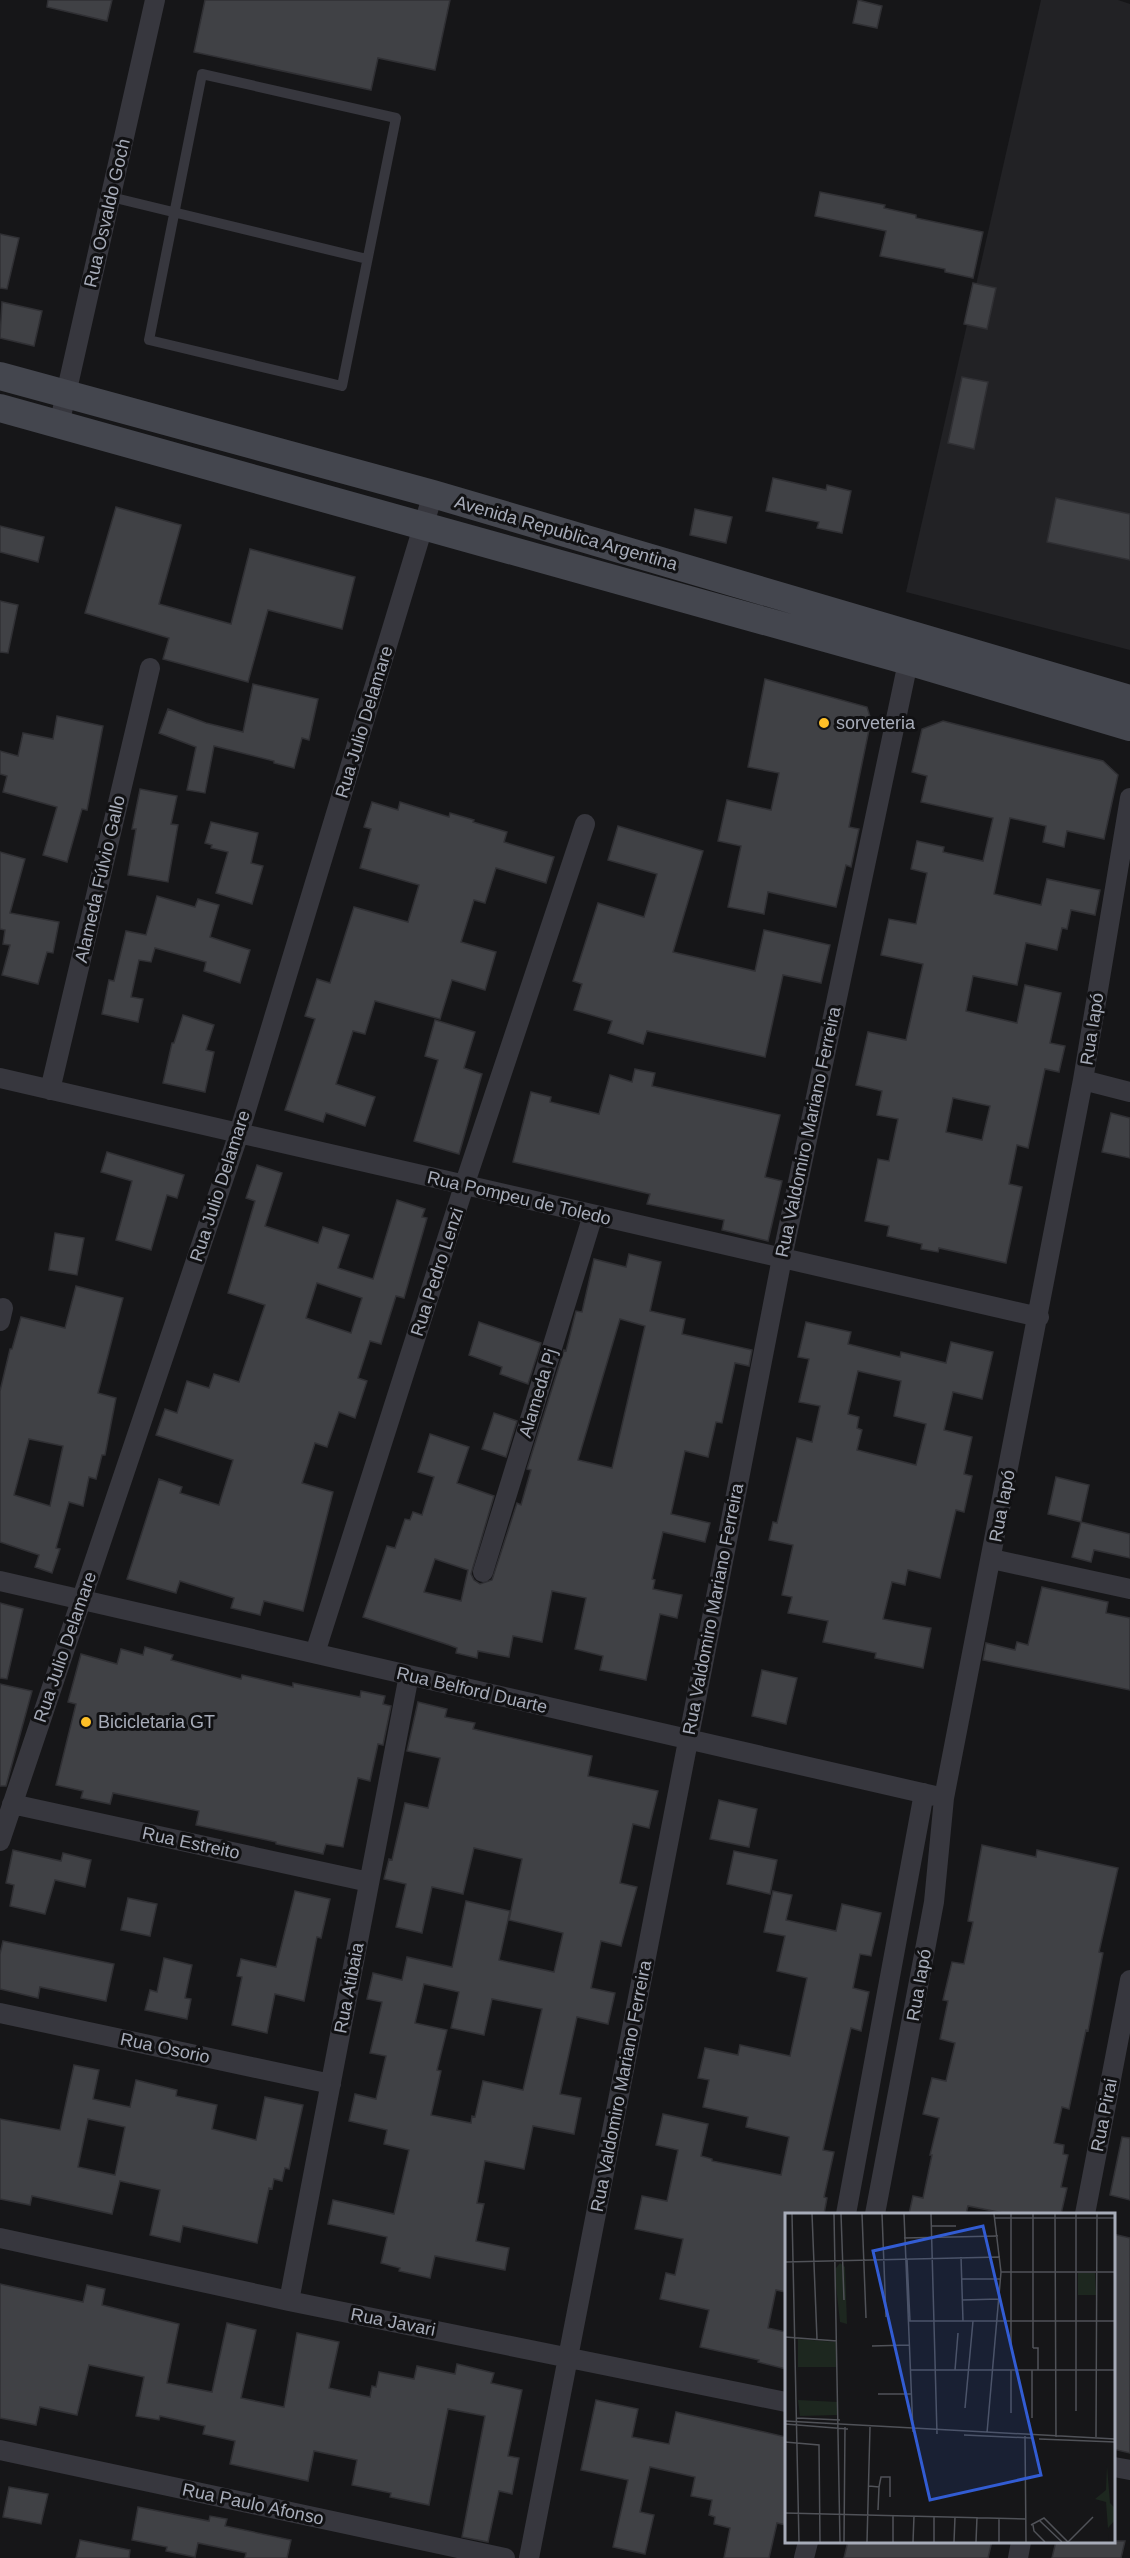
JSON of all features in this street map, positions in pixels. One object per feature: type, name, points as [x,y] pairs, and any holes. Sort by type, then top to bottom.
[{"type":"main road","name":"Avenida Republica Argentina","points":[[0,376],[433,494],[911,648],[1130,728]]},
{"type":"main road","name":"Avenida Republica Argentina","points":[[0,408],[424,526],[911,648],[1130,699]]},
{"type":"street","name":"Rua Osvaldo Goch","points":[[59,425],[155,0]]},
{"type":"street","name":"Rua Julio Delamare","points":[[0,1841],[239,1133],[433,494]]},
{"type":"street","name":"Rua Valdomiro Mariano Ferreira","points":[[529,2558],[782,1258],[911,648]]},
{"type":"street","name":"Alameda Fúlvio Gallo","points":[[50,1090],[150,668]]},
{"type":"street","name":"Rua Iapó","points":[[874,2213],[934,1902],[944,1798],[1083,1080],[1130,798]]},
{"type":"street","name":"Rua Pedro Lenzi","points":[[315,1653],[464,1186],[585,824]]},
{"type":"street","name":"Rua Pompeu de Toledo","points":[[0,1078],[1038,1317]]},
{"type":"street","points":[[1083,1080],[1130,1092]]},
{"type":"street","name":"Alameda Pj","points":[[483,1572],[593,1215]]},
{"type":"street","points":[[992,1559],[1130,1589]]},
{"type":"street","name":"Rua Belford Duarte","points":[[0,1581],[944,1798]]},
{"type":"street","name":"Rua Atibaia","points":[[289,2301],[409,1675]]},
{"type":"street","name":"Rua Iapó","points":[[846,2213],[924,1793]]},
{"type":"street","name":"Rua Estreito","points":[[12,1804],[369,1882]]},
{"type":"street","name":"Rua Pirai","points":[[1084,2213],[1130,1980]]},
{"type":"street","name":"Rua Osorio","points":[[0,2013],[331,2084]]},
{"type":"street","name":"Rua Javari","points":[[0,2238],[289,2301],[785,2402]]},
{"type":"street","name":"Rua Paulo Afonso","points":[[0,2450],[505,2558]]},
{"type":"street","points":[[1115,2467],[1130,2470]]},
{"type":"street","points":[[804,2558],[808,2543]]},
{"type":"street","points":[[1018,2558],[1021,2543]]},
{"type":"lane","points":[[202,74],[396,118],[367,260],[342,386],[149,340],[202,74]]},
{"type":"lane","points":[[111,197],[367,260]]},
{"type":"shaded area","points":[[1041,0],[1118,0],[1130,4],[1130,650],[906,592]]},
{"type":"building","points":[[48,0],[112,0],[107,21],[47,7]]},
{"type":"building","points":[[205,0],[450,0],[435,70],[378,58],[371,90],[194,52]]},
{"type":"building","points":[[858,0],[882,6],[877,28],[853,23]]},
{"type":"building","points":[[820,192],[885,205],[884,208],[916,215],[916,218],[983,232],[973,278],[945,272],[945,269],[880,256],[886,231],[815,216]]},
{"type":"building","points":[[0,234],[19,238],[7,289],[0,288]]},
{"type":"building","points":[[973,283],[996,288],[987,329],[964,324]]},
{"type":"building","points":[[2,302],[42,311],[34,346],[0,338]]},
{"type":"building","points":[[962,377],[988,382],[974,449],[948,443]]},
{"type":"building","points":[[773,478],[826,490],[827,485],[851,491],[842,533],[817,528],[819,522],[766,511]]},
{"type":"building","points":[[1056,498],[1130,514],[1130,560],[1047,542]]},
{"type":"building","points":[[116,507],[181,525],[159,604],[231,624],[250,549],[355,577],[342,629],[268,610],[248,682],[163,659],[169,638],[85,613]]},
{"type":"building","points":[[695,509],[732,517],[726,543],[690,535]]},
{"type":"building","points":[[0,526],[44,537],[38,562],[0,552]]},
{"type":"building","points":[[0,601],[18,605],[8,653],[0,652]]},
{"type":"building","points":[[765,679],[867,707],[871,720],[849,827],[859,829],[851,867],[846,865],[836,907],[768,892],[764,914],[728,907],[741,846],[718,841],[727,800],[771,810],[779,773],[748,767]]},
{"type":"building","points":[[253,684],[318,699],[309,740],[302,738],[294,768],[214,746],[205,793],[187,790],[196,747],[159,733],[168,709],[206,723],[243,732]]},
{"type":"building","points":[[57,716],[103,726],[87,810],[82,809],[67,862],[43,855],[57,807],[3,792],[7,776],[0,774],[0,751],[18,756],[23,733],[53,739]]},
{"type":"building","points":[[943,721],[1103,761],[1118,775],[1104,839],[1067,831],[1064,847],[1043,842],[1046,826],[1010,818],[994,894],[1041,905],[1047,879],[1100,890],[1095,915],[1071,910],[1067,929],[1062,928],[1057,950],[1026,943],[1017,985],[973,976],[966,1011],[1017,1023],[1025,985],[1061,993],[1050,1043],[1065,1046],[1059,1072],[1045,1069],[1028,1148],[1017,1145],[1009,1184],[1022,1187],[1006,1263],[939,1248],[938,1252],[921,1249],[922,1244],[887,1236],[889,1226],[865,1221],[878,1159],[889,1161],[898,1119],[877,1115],[882,1091],[856,1085],[868,1032],[906,1040],[923,964],[881,955],[889,919],[916,924],[927,873],[911,869],[917,841],[944,847],[943,852],[983,861],[993,818],[921,802],[927,776],[912,772],[922,729]],"holes":[[[953,1098],[990,1106],[982,1140],[946,1132]]]},
{"type":"building","points":[[140,789],[177,796],[171,824],[178,825],[168,882],[128,875],[136,829],[132,829]]},
{"type":"building","points":[[372,802],[398,810],[400,802],[449,817],[450,813],[474,820],[473,822],[507,832],[504,842],[554,857],[546,883],[496,868],[485,903],[474,900],[461,942],[496,952],[485,990],[452,980],[440,1019],[375,1001],[365,1034],[353,1031],[336,1084],[375,1097],[365,1126],[326,1113],[323,1122],[285,1110],[315,1019],[305,1016],[317,979],[330,983],[354,907],[408,922],[419,885],[360,868],[371,829],[364,827]]},
{"type":"building","points":[[211,822],[258,833],[251,863],[263,866],[252,904],[216,893],[228,852],[211,848],[212,845],[205,843]]},
{"type":"building","points":[[618,826],[703,851],[673,952],[755,971],[764,930],[830,945],[821,983],[783,975],[765,1057],[647,1031],[643,1044],[608,1033],[612,1021],[574,1010],[582,984],[573,981],[598,903],[644,917],[657,874],[608,860]]},
{"type":"building","points":[[0,852],[25,859],[10,913],[59,922],[53,953],[47,952],[38,984],[2,975],[10,945],[3,944],[5,930],[0,929]]},
{"type":"building","points":[[157,896],[195,907],[198,899],[219,905],[210,937],[250,950],[240,983],[204,971],[206,962],[155,948],[151,962],[139,960],[131,997],[143,999],[138,1022],[102,1014],[109,980],[114,981],[126,931],[146,935]]},
{"type":"building","points":[[183,1015],[214,1025],[206,1050],[214,1052],[205,1092],[163,1083],[172,1043],[174,1043]]},
{"type":"building","points":[[435,1020],[475,1032],[464,1068],[482,1074],[459,1154],[414,1141],[438,1060],[425,1056]]},
{"type":"building","points":[[635,1069],[655,1073],[652,1086],[780,1115],[765,1177],[782,1181],[768,1241],[722,1230],[724,1220],[647,1204],[650,1194],[513,1162],[531,1092],[551,1097],[550,1102],[599,1114],[610,1075],[632,1082]]},
{"type":"building","points":[[1111,1113],[1130,1118],[1130,1158],[1102,1152]]},
{"type":"building","points":[[107,1152],[184,1175],[177,1198],[167,1195],[151,1250],[116,1240],[132,1181],[101,1172]]},
{"type":"building","points":[[257,1165],[282,1173],[265,1226],[318,1243],[323,1227],[349,1235],[338,1268],[373,1279],[397,1200],[425,1209],[422,1217],[427,1218],[404,1298],[396,1296],[381,1344],[370,1341],[358,1378],[367,1381],[355,1418],[339,1412],[327,1447],[315,1443],[302,1483],[333,1492],[303,1611],[264,1601],[260,1615],[231,1608],[234,1598],[180,1581],[176,1593],[127,1579],[159,1479],[182,1487],[180,1493],[219,1505],[233,1460],[156,1435],[165,1409],[177,1413],[187,1381],[209,1388],[214,1374],[239,1382],[265,1305],[228,1293],[255,1201],[246,1198]],"holes":[[[317,1283],[362,1298],[351,1333],[306,1318]]]},
{"type":"building","points":[[55,1233],[84,1238],[77,1275],[49,1270]]},
{"type":"building","points":[[629,1254],[661,1262],[650,1311],[685,1319],[682,1334],[752,1350],[749,1366],[735,1363],[722,1423],[716,1422],[708,1457],[685,1451],[671,1514],[710,1523],[705,1542],[663,1532],[652,1579],[655,1580],[653,1589],[682,1595],[677,1618],[660,1614],[646,1680],[600,1670],[603,1656],[575,1649],[586,1598],[552,1591],[542,1642],[513,1636],[509,1657],[478,1651],[477,1658],[456,1653],[457,1648],[363,1617],[387,1546],[395,1548],[405,1519],[410,1520],[413,1512],[422,1515],[434,1477],[418,1472],[430,1434],[469,1447],[457,1483],[494,1496],[471,1574],[480,1584],[492,1580],[517,1503],[521,1505],[531,1470],[527,1469],[564,1350],[566,1351],[576,1311],[582,1312],[594,1259],[626,1267]],"holes":[[[620,1319],[645,1326],[612,1468],[578,1460]],[[435,1559],[468,1570],[461,1601],[424,1592]]]},
{"type":"building","points":[[76,1286],[123,1298],[98,1393],[116,1398],[105,1455],[102,1455],[96,1479],[89,1477],[83,1506],[69,1502],[56,1548],[60,1549],[52,1573],[35,1567],[39,1555],[0,1542],[0,1391],[10,1349],[12,1349],[21,1317],[65,1328]],"holes":[[[29,1439],[63,1446],[50,1506],[14,1495]]]},
{"type":"building","points":[[479,1322],[541,1343],[528,1384],[500,1374],[502,1367],[469,1355]]},
{"type":"building","points":[[806,1322],[851,1332],[848,1344],[900,1357],[901,1352],[946,1363],[951,1342],[993,1352],[982,1399],[953,1392],[944,1430],[972,1437],[964,1474],[972,1476],[964,1512],[956,1510],[940,1578],[908,1570],[905,1585],[892,1582],[883,1619],[931,1628],[923,1668],[875,1658],[876,1653],[823,1642],[828,1621],[788,1613],[792,1597],[782,1595],[793,1545],[769,1540],[773,1522],[777,1523],[797,1438],[812,1442],[820,1406],[799,1402],[809,1359],[798,1357]],"holes":[[[858,1371],[901,1381],[894,1416],[926,1424],[916,1465],[857,1450],[862,1430],[857,1428],[859,1417],[848,1414]]]},
{"type":"building","points":[[494,1413],[517,1421],[506,1457],[482,1449]]},
{"type":"building","points":[[1056,1477],[1089,1485],[1081,1522],[1048,1514]]},
{"type":"building","points":[[1081,1522],[1130,1534],[1130,1558],[1094,1550],[1091,1562],[1072,1557]]},
{"type":"building","points":[[1042,1587],[1108,1602],[1106,1613],[1130,1618],[1130,1690],[983,1660],[986,1643],[1015,1650],[1017,1642],[1028,1645]]},
{"type":"building","points":[[0,1603],[23,1609],[7,1679],[0,1678]]},
{"type":"building","points":[[145,1647],[173,1655],[171,1660],[241,1679],[242,1675],[293,1687],[293,1683],[360,1697],[361,1691],[385,1696],[383,1704],[391,1706],[383,1745],[378,1744],[370,1781],[358,1778],[343,1847],[326,1844],[323,1854],[276,1844],[276,1842],[196,1825],[199,1811],[113,1793],[110,1804],[81,1798],[83,1791],[56,1785],[76,1704],[68,1702],[81,1654],[117,1664],[121,1649],[143,1655]]},
{"type":"building","points":[[762,1670],[797,1678],[786,1724],[752,1716]]},
{"type":"building","points":[[0,1684],[32,1691],[6,1786],[0,1786]]},
{"type":"building","points":[[418,1702],[447,1709],[445,1717],[475,1723],[473,1729],[592,1756],[588,1776],[658,1791],[649,1828],[633,1824],[620,1883],[637,1887],[621,1946],[601,1941],[591,1988],[615,1993],[608,2024],[577,2017],[560,2094],[581,2098],[574,2134],[533,2126],[524,2169],[485,2161],[477,2203],[484,2204],[476,2241],[509,2248],[505,2270],[435,2256],[430,2278],[399,2271],[400,2268],[381,2263],[387,2237],[328,2224],[333,2200],[394,2214],[409,2150],[384,2144],[387,2130],[349,2121],[355,2094],[376,2099],[386,2056],[370,2053],[382,2002],[367,1999],[373,1973],[402,1980],[407,1957],[452,1967],[466,1901],[510,1911],[499,1960],[554,1972],[563,1933],[509,1920],[522,1859],[474,1848],[463,1894],[432,1887],[422,1933],[396,1927],[406,1884],[384,1879],[389,1859],[392,1860],[405,1803],[428,1808],[440,1758],[407,1751]],"holes":[[[424,1984],[459,1992],[451,2028],[484,2035],[492,1999],[542,2009],[523,2090],[483,2081],[475,2117],[472,2116],[471,2123],[431,2115],[441,2071],[437,2070],[447,2030],[415,2023]]]},
{"type":"building","points":[[719,1800],[757,1809],[749,1847],[710,1839]]},
{"type":"building","points":[[982,1845],[1036,1857],[1037,1850],[1118,1868],[1099,1952],[1103,1953],[1088,2031],[1086,2030],[1069,2109],[1062,2107],[1054,2143],[1064,2145],[1063,2154],[1068,2155],[1061,2187],[1067,2188],[1061,2213],[1003,2213],[968,2206],[966,2213],[909,2213],[913,2196],[923,2198],[939,2118],[923,2114],[932,2078],[946,2081],[955,2043],[940,2039],[948,2001],[943,2000],[952,1962],[964,1964],[973,1922],[968,1921]]},
{"type":"building","points":[[13,1850],[61,1861],[63,1853],[91,1860],[85,1887],[55,1880],[45,1914],[10,1906],[14,1885],[6,1883]]},
{"type":"building","points":[[734,1851],[777,1860],[770,1894],[727,1884]]},
{"type":"building","points":[[295,1891],[330,1899],[321,1938],[317,1937],[304,2001],[275,1994],[267,2033],[232,2025],[242,1977],[237,1976],[241,1959],[276,1967]]},
{"type":"building","points":[[773,1891],[792,1895],[786,1920],[836,1931],[842,1904],[881,1913],[871,1956],[860,1954],[853,1988],[869,1992],[861,2031],[851,2028],[823,2150],[834,2152],[824,2197],[827,2198],[824,2213],[785,2213],[785,2292],[776,2290],[768,2328],[785,2332],[785,2369],[758,2362],[759,2360],[700,2347],[709,2310],[660,2299],[666,2273],[675,2275],[683,2239],[635,2229],[642,2196],[667,2201],[678,2150],[656,2145],[663,2114],[708,2124],[701,2156],[712,2159],[712,2161],[781,2175],[789,2137],[746,2127],[748,2117],[703,2107],[709,2080],[698,2078],[705,2048],[738,2055],[740,2045],[790,2056],[807,1978],[777,1971],[785,1936],[764,1932]]},
{"type":"building","points":[[128,1898],[157,1904],[150,1936],[121,1930]]},
{"type":"building","points":[[3,1941],[114,1964],[106,2001],[40,1987],[38,1998],[0,1989],[0,1954]]},
{"type":"building","points":[[164,1958],[192,1965],[185,1998],[191,1999],[187,2019],[145,2010],[150,1990],[157,1992]]},
{"type":"building","points":[[74,2065],[99,2070],[93,2099],[130,2107],[136,2080],[177,2090],[176,2096],[217,2105],[212,2129],[256,2140],[265,2097],[303,2105],[289,2169],[285,2168],[282,2181],[274,2179],[272,2189],[269,2188],[257,2243],[183,2226],[180,2242],[150,2235],[160,2190],[120,2181],[112,2214],[32,2196],[30,2205],[0,2199],[0,2119],[60,2130]],"holes":[[[88,2119],[125,2127],[115,2175],[78,2167]]]},
{"type":"building","points":[[1122,2137],[1130,2138],[1130,2200],[1110,2195]]},
{"type":"building","points":[[1115,2234],[1130,2238],[1130,2453],[1115,2449]]},
{"type":"building","points":[[0,2284],[83,2302],[87,2285],[105,2289],[102,2305],[179,2324],[167,2383],[212,2392],[227,2323],[256,2330],[241,2398],[284,2407],[297,2333],[339,2342],[329,2388],[370,2397],[372,2386],[376,2387],[379,2372],[414,2379],[417,2366],[455,2374],[457,2364],[494,2373],[491,2383],[522,2390],[508,2456],[519,2458],[512,2494],[499,2491],[488,2542],[462,2537],[485,2416],[448,2409],[429,2505],[390,2497],[391,2493],[352,2485],[357,2460],[314,2451],[308,2481],[230,2464],[235,2441],[203,2434],[205,2426],[160,2416],[159,2420],[136,2416],[144,2377],[89,2365],[77,2415],[40,2407],[36,2425],[0,2418]]},
{"type":"building","points":[[596,2400],[638,2409],[632,2437],[669,2444],[676,2412],[785,2437],[785,2525],[777,2523],[769,2558],[724,2558],[730,2528],[714,2524],[715,2517],[709,2515],[712,2500],[691,2496],[695,2477],[650,2467],[640,2512],[654,2515],[645,2554],[613,2547],[628,2480],[581,2470]]},
{"type":"building","points":[[9,2487],[48,2494],[41,2524],[3,2517]]},
{"type":"building","points":[[138,2507],[209,2521],[210,2516],[227,2519],[225,2526],[291,2540],[287,2558],[245,2558],[246,2553],[198,2543],[195,2557],[166,2551],[167,2547],[132,2540]]},
{"type":"building","points":[[80,2540],[130,2550],[129,2558],[76,2558]]},
{"type":"building","points":[[1125,2541],[1121,2558],[1052,2558],[1056,2543]]},
{"type":"building","points":[[848,2543],[992,2543],[988,2558],[844,2558]]},
{"type":"place","name":"sorveteria","points":[[824,723]]},
{"type":"place","name":"Bicicletaria GT","points":[[86,1722]]}]
